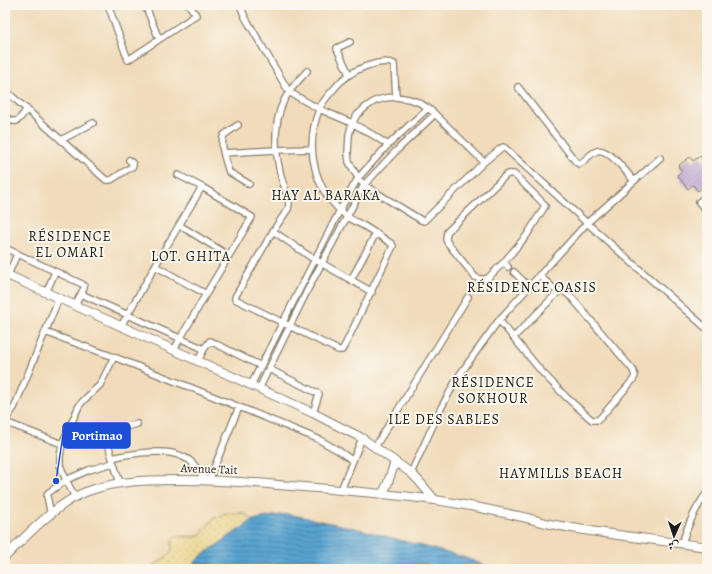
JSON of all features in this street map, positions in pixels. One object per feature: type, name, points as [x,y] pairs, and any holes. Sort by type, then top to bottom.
[{"type":"street","points":[[108,5],[128,60],[196,15],[189,5]]},
{"type":"street","points":[[145,5],[159,39]]},
{"type":"street","points":[[240,5],[245,17],[289,92],[319,109],[352,123],[388,145]]},
{"type":"street","points":[[349,74],[337,48],[350,42]]},
{"type":"street","points":[[307,71],[289,92],[282,103],[275,140],[280,171],[289,204],[288,209],[234,297],[235,299],[338,350],[341,350],[346,343],[393,246],[376,233],[347,217],[330,199],[323,188],[315,168],[312,149],[313,132],[319,109],[328,96],[349,74],[361,68],[374,64],[393,63],[396,97]]},
{"type":"street","points":[[518,87],[576,162],[579,164],[582,163],[595,151],[600,150],[615,160],[634,181]]},
{"type":"street","points":[[5,90],[108,180],[112,180],[133,166],[129,160]]},
{"type":"street","points":[[484,162],[428,108],[409,99],[396,97],[385,98],[366,107],[357,115],[352,123],[349,135],[349,162],[358,178],[364,185],[424,221],[484,162],[500,149],[505,148],[707,329]]},
{"type":"street","points":[[255,387],[261,366],[340,210],[358,178],[388,145],[428,108]]},
{"type":"street","points":[[5,116],[11,121],[17,121],[27,110]]},
{"type":"street","points":[[255,387],[269,369],[322,263],[364,185],[395,152],[435,114]]},
{"type":"street","points":[[61,140],[93,123]]},
{"type":"street","points":[[238,125],[224,135],[222,143],[229,172],[249,184]]},
{"type":"street","points":[[224,153],[312,149]]},
{"type":"street","points":[[411,474],[441,408],[468,363],[499,320],[587,223],[660,158]]},
{"type":"street","points":[[514,174],[543,202],[545,206],[527,235],[506,264],[487,279],[475,277],[447,242],[446,236],[447,232],[506,175],[514,174]]},
{"type":"street","points":[[174,350],[252,217],[202,187],[178,175]]},
{"type":"street","points":[[121,326],[202,187]]},
{"type":"street","points":[[707,196],[699,202],[707,212]]},
{"type":"street","points":[[179,225],[228,256]]},
{"type":"street","points":[[273,232],[316,260],[372,292]]},
{"type":"street","points":[[351,280],[376,233]]},
{"type":"street","points":[[5,248],[84,286],[75,305]]},
{"type":"street","points":[[17,254],[6,275],[313,413],[362,438],[411,474],[435,500]]},
{"type":"street","points":[[155,266],[206,294]]},
{"type":"street","points":[[46,293],[55,272]]},
{"type":"street","points":[[514,272],[529,287]]},
{"type":"street","points":[[499,320],[541,371],[566,397],[592,420],[598,420],[601,417],[633,380],[635,376],[634,373],[630,366],[572,298],[562,290],[559,291],[554,289],[539,275]]},
{"type":"street","points":[[514,337],[559,291]]},
{"type":"street","points":[[81,294],[204,349]]},
{"type":"street","points":[[375,447],[468,297]]},
{"type":"street","points":[[5,419],[10,415],[14,408],[59,298]]},
{"type":"street","points":[[45,332],[114,357],[318,439],[339,450],[353,461]]},
{"type":"street","points":[[198,361],[210,341],[261,366]]},
{"type":"street","points":[[75,497],[60,465],[62,444],[79,406],[100,385],[114,357]]},
{"type":"street","points":[[269,369],[320,394],[313,413]]},
{"type":"street","points":[[51,514],[48,493],[66,480],[113,461],[120,456],[162,452],[172,453],[190,461],[207,480],[239,407]]},
{"type":"street","points":[[5,422],[62,444]]},
{"type":"street","points":[[120,483],[105,434],[106,432],[137,424]]},
{"type":"street","points":[[342,490],[362,438]]},
{"type":"street","points":[[382,494],[387,485],[395,462]]},
{"type":"street","name":"Avenue Tait","points":[[5,556],[67,501],[87,491],[140,480],[207,480],[342,490],[435,500],[480,508],[560,526],[707,546]]},
{"type":"street","points":[[682,543],[688,525],[701,500],[707,493]]},
{"type":"sand","points":[[226,513],[244,513],[253,520],[200,557],[188,569],[149,569],[170,554],[172,539],[177,536],[195,537],[200,535],[213,519]]},
{"type":"water","points":[[288,514],[359,529],[463,557],[495,569],[188,569],[200,557],[253,520]]},
{"type":"building","points":[[700,156],[707,165],[707,183],[698,191],[693,185],[688,189],[677,175],[682,171],[678,166],[690,157],[693,161]]},
{"type":"place","name":"Portimao","points":[[56,481]]},
{"type":"district","name":"HAY AL BARAKA","points":[[326,195]]},
{"type":"district","name":"RÉSIDENCE EL OMARI","points":[[70,244]]},
{"type":"district","name":"LOT. GHITA","points":[[191,256]]},
{"type":"district","name":"RÉSIDENCE OASIS","points":[[532,287]]},
{"type":"district","name":"RÉSIDENCE SOKHOUR","points":[[493,390]]},
{"type":"district","name":"ILE DES SABLES","points":[[444,419]]},
{"type":"district","name":"HAYMILLS BEACH","points":[[561,473]]}]
